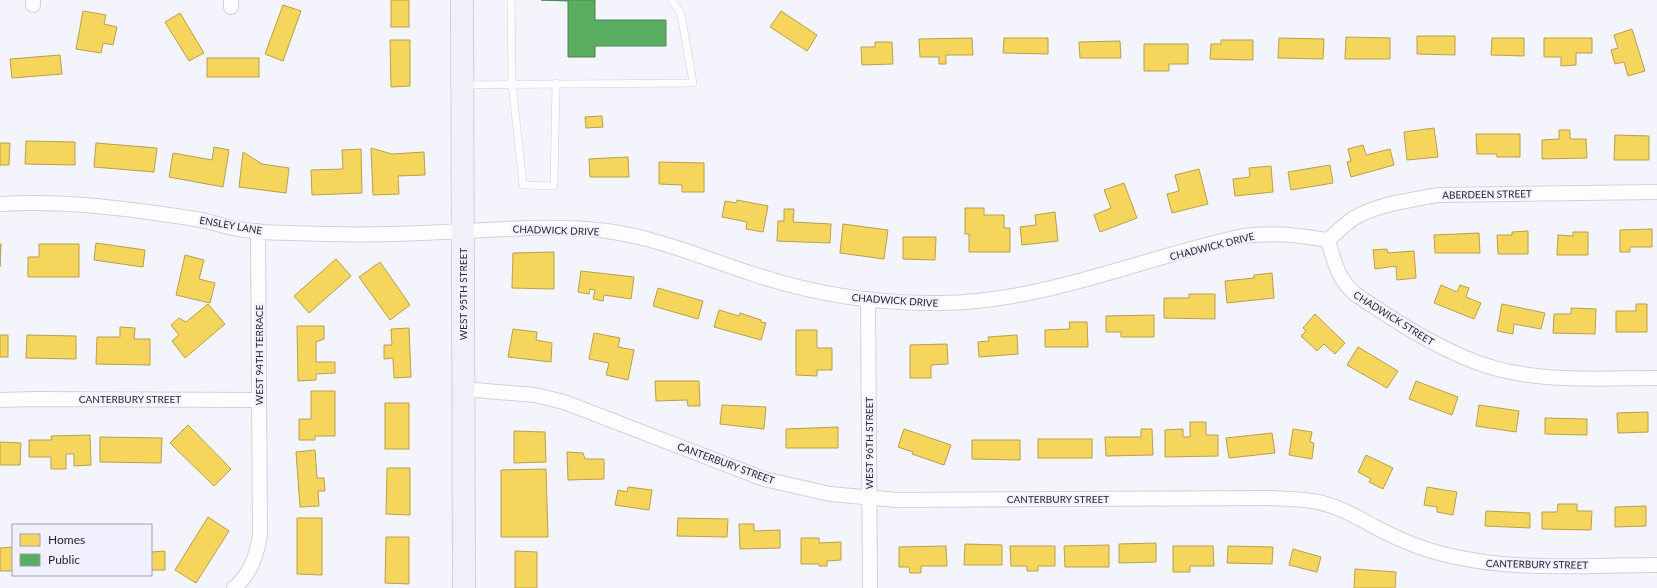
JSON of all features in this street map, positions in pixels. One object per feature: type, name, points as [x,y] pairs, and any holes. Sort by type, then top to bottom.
[{"type":"main road","name":"WEST 95TH STREET","points":[[462,0],[464,588]]},
{"type":"street","name":"ABERDEEN STREET","points":[[1328,240],[1355,218],[1371,211],[1405,201],[1438,195],[1657,192]]},
{"type":"street","name":"ENSLEY LANE","points":[[0,204],[68,204],[124,208],[258,231],[288,233],[462,231]]},
{"type":"street","name":"CHADWICK DRIVE","points":[[462,231],[520,227],[571,228],[608,232],[657,241],[790,285],[840,296],[940,303],[982,301],[1027,294],[1070,284],[1243,236],[1288,233],[1328,240]]},
{"type":"street","name":"WEST 94TH TERRACE","points":[[236,587],[246,576],[258,552],[260,535],[258,231]]},
{"type":"street","name":"CHADWICK STREET","points":[[1328,240],[1338,273],[1345,286],[1422,337],[1477,363],[1508,371],[1542,376],[1568,378],[1657,378]]},
{"type":"street","name":"WEST 96TH STREET","points":[[868,299],[870,588]]},
{"type":"street","name":"CANTERBURY STREET","points":[[463,389],[535,395],[564,402],[764,479],[830,494],[897,500],[1256,498],[1306,500],[1329,505],[1404,540],[1441,554],[1476,562],[1511,565],[1657,565]]},
{"type":"street","name":"CANTERBURY STREET","points":[[0,400],[34,398],[259,400]]},
{"type":"lane","points":[[511,0],[512,83],[523,185],[554,186],[556,83]]},
{"type":"lane","points":[[462,85],[512,83],[693,83],[681,14],[672,0]]},
{"type":"building: Homes","points":[[391,0],[409,0],[409,27],[391,27]]},
{"type":"building: Homes","points":[[283,5],[301,11],[283,61],[265,54]]},
{"type":"building: Homes","points":[[83,11],[106,15],[104,24],[117,27],[113,45],[103,43],[101,53],[76,49]]},
{"type":"building: Homes","points":[[781,11],[817,35],[807,51],[770,27]]},
{"type":"building: Homes","points":[[180,13],[204,53],[189,61],[165,22]]},
{"type":"building: Homes","points":[[1632,29],[1645,71],[1628,76],[1624,62],[1615,64],[1611,50],[1618,48],[1614,35]]},
{"type":"building: Homes","points":[[1417,36],[1455,36],[1455,55],[1417,54]]},
{"type":"building: Homes","points":[[1346,37],[1390,38],[1390,59],[1345,59]]},
{"type":"building: Homes","points":[[972,38],[973,55],[946,55],[946,64],[939,64],[939,57],[920,57],[919,39]]},
{"type":"building: Homes","points":[[1004,38],[1048,38],[1048,54],[1003,53]]},
{"type":"building: Homes","points":[[1279,38],[1324,39],[1323,59],[1278,58]]},
{"type":"building: Homes","points":[[1492,38],[1524,38],[1524,56],[1491,55]]},
{"type":"building: Homes","points":[[1544,38],[1592,38],[1592,53],[1576,53],[1576,65],[1561,66],[1561,57],[1544,57]]},
{"type":"building: Homes","points":[[390,40],[410,40],[410,86],[391,87]]},
{"type":"building: Homes","points":[[1221,40],[1253,40],[1253,60],[1210,59],[1211,44],[1221,44]]},
{"type":"building: Homes","points":[[1120,41],[1121,58],[1080,58],[1079,42]]},
{"type":"building: Homes","points":[[875,42],[892,42],[893,64],[862,65],[861,47],[875,47]]},
{"type":"building: Homes","points":[[1144,44],[1188,44],[1188,64],[1169,64],[1169,71],[1144,71]]},
{"type":"building: Homes","points":[[60,55],[62,74],[12,78],[10,59]]},
{"type":"building: Homes","points":[[207,58],[259,58],[259,77],[207,77]]},
{"type":"building: Homes","points":[[602,116],[603,127],[586,128],[585,117]]},
{"type":"building: Homes","points":[[1434,128],[1438,157],[1407,160],[1404,132]]},
{"type":"building: Homes","points":[[1559,130],[1570,130],[1570,139],[1586,139],[1587,158],[1542,159],[1542,140],[1559,139]]},
{"type":"building: Homes","points":[[1476,134],[1520,134],[1520,157],[1497,157],[1497,154],[1477,154]]},
{"type":"building: Homes","points":[[1615,135],[1649,136],[1649,160],[1614,160]]},
{"type":"building: Homes","points":[[26,141],[75,142],[75,165],[25,164]]},
{"type":"building: Homes","points":[[0,143],[10,143],[9,165],[0,165]]},
{"type":"building: Homes","points":[[96,143],[157,148],[154,172],[94,167]]},
{"type":"building: Homes","points":[[1363,145],[1366,155],[1390,149],[1394,165],[1351,177],[1347,162],[1351,161],[1348,149]]},
{"type":"building: Homes","points":[[214,147],[229,150],[223,187],[169,177],[173,153],[212,160]]},
{"type":"building: Homes","points":[[371,148],[392,154],[424,152],[425,175],[398,176],[399,194],[373,195]]},
{"type":"building: Homes","points":[[361,149],[362,193],[312,195],[311,170],[343,169],[342,150]]},
{"type":"building: Homes","points":[[243,152],[262,164],[289,168],[286,193],[239,187]]},
{"type":"building: Homes","points":[[628,157],[629,177],[590,177],[589,159]]},
{"type":"building: Homes","points":[[659,162],[704,163],[704,192],[682,192],[682,185],[659,184]]},
{"type":"building: Homes","points":[[1330,165],[1333,183],[1291,190],[1288,172]]},
{"type":"building: Homes","points":[[1271,166],[1273,192],[1235,196],[1233,179],[1250,177],[1249,168]]},
{"type":"building: Homes","points":[[1199,169],[1208,204],[1172,213],[1167,194],[1179,191],[1175,175]]},
{"type":"building: Homes","points":[[1124,183],[1137,218],[1100,232],[1094,215],[1111,208],[1104,190]]},
{"type":"building: Homes","points":[[737,200],[768,206],[763,232],[746,229],[747,222],[722,217],[725,201],[736,203]]},
{"type":"building: Homes","points":[[965,208],[984,208],[984,215],[1004,215],[1004,228],[1010,228],[1010,252],[969,252],[969,234],[965,234]]},
{"type":"building: Homes","points":[[784,209],[794,209],[793,222],[831,224],[830,243],[777,241],[778,221],[784,221]]},
{"type":"building: Homes","points":[[1055,212],[1058,241],[1022,245],[1020,227],[1036,225],[1035,215]]},
{"type":"building: Homes","points":[[843,224],[888,230],[884,259],[840,253]]},
{"type":"building: Homes","points":[[1652,229],[1652,247],[1630,247],[1630,252],[1620,252],[1620,230]]},
{"type":"building: Homes","points":[[1528,231],[1528,254],[1498,254],[1497,235],[1512,235],[1512,232]]},
{"type":"building: Homes","points":[[1573,232],[1588,232],[1588,255],[1557,255],[1558,235],[1573,236]]},
{"type":"building: Homes","points":[[1479,233],[1480,253],[1435,253],[1434,235]]},
{"type":"building: Homes","points":[[903,237],[936,237],[935,260],[903,259]]},
{"type":"building: Homes","points":[[96,243],[145,250],[143,267],[94,260]]},
{"type":"building: Homes","points":[[0,244],[1,244],[0,267]]},
{"type":"building: Homes","points":[[39,244],[79,244],[79,277],[28,277],[28,257],[39,257]]},
{"type":"building: Homes","points":[[1387,249],[1388,253],[1414,251],[1416,278],[1397,280],[1396,266],[1375,269],[1373,250]]},
{"type":"building: Homes","points":[[554,252],[554,289],[512,288],[513,253]]},
{"type":"building: Homes","points":[[185,255],[204,260],[199,279],[215,283],[210,303],[176,295]]},
{"type":"building: Homes","points":[[336,259],[351,276],[309,313],[294,296]]},
{"type":"building: Homes","points":[[380,262],[410,305],[390,320],[359,277]]},
{"type":"building: Homes","points":[[581,271],[634,277],[631,299],[604,295],[603,301],[593,299],[595,290],[590,289],[589,294],[578,292]]},
{"type":"building: Homes","points":[[1272,273],[1274,298],[1227,303],[1225,281],[1254,278],[1254,275]]},
{"type":"building: Homes","points":[[1441,285],[1457,292],[1460,285],[1469,288],[1466,297],[1481,303],[1474,319],[1434,303]]},
{"type":"building: Homes","points":[[658,288],[703,301],[698,319],[653,306]]},
{"type":"building: Homes","points":[[1189,294],[1215,294],[1215,319],[1164,318],[1164,298],[1189,298]]},
{"type":"building: Homes","points":[[208,304],[225,324],[185,358],[172,341],[179,335],[171,325],[179,318],[186,322]]},
{"type":"building: Homes","points":[[1502,304],[1545,313],[1541,329],[1514,324],[1513,334],[1497,331]]},
{"type":"building: Homes","points":[[1636,304],[1647,304],[1647,332],[1616,332],[1616,311],[1636,311]]},
{"type":"building: Homes","points":[[1571,308],[1596,309],[1595,334],[1553,333],[1554,314],[1571,314]]},
{"type":"building: Homes","points":[[719,310],[739,316],[740,313],[766,323],[761,340],[714,327]]},
{"type":"building: Homes","points":[[1315,314],[1345,343],[1335,354],[1324,344],[1317,351],[1301,336],[1306,331],[1303,328]]},
{"type":"building: Homes","points":[[1154,315],[1154,337],[1121,337],[1121,332],[1106,332],[1106,316]]},
{"type":"building: Homes","points":[[1069,322],[1087,322],[1088,347],[1045,347],[1045,330],[1070,329]]},
{"type":"building: Homes","points":[[297,326],[324,326],[324,339],[316,342],[316,362],[335,362],[335,373],[316,374],[316,380],[298,381]]},
{"type":"building: Homes","points":[[120,327],[135,328],[134,339],[150,339],[150,365],[96,364],[97,337],[120,337]]},
{"type":"building: Homes","points":[[409,328],[411,377],[394,378],[393,358],[384,359],[384,345],[392,345],[391,329]]},
{"type":"building: Homes","points":[[513,329],[537,332],[536,340],[552,343],[551,362],[508,357]]},
{"type":"building: Homes","points":[[796,330],[817,330],[817,348],[832,348],[832,370],[817,370],[817,376],[796,375]]},
{"type":"building: Homes","points":[[594,333],[620,338],[618,347],[634,350],[628,380],[606,375],[609,363],[589,359]]},
{"type":"building: Homes","points":[[0,335],[8,335],[8,357],[0,357]]},
{"type":"building: Homes","points":[[27,335],[76,336],[76,359],[26,358]]},
{"type":"building: Homes","points":[[1017,335],[1018,354],[979,357],[978,342],[989,341],[988,337]]},
{"type":"building: Homes","points":[[947,344],[948,364],[931,365],[931,378],[910,378],[910,345]]},
{"type":"building: Homes","points":[[1358,347],[1398,371],[1387,388],[1347,365]]},
{"type":"building: Homes","points":[[655,381],[699,381],[700,406],[688,406],[687,400],[656,401]]},
{"type":"building: Homes","points":[[1416,381],[1458,397],[1452,415],[1409,399]]},
{"type":"building: Homes","points":[[311,391],[335,391],[335,436],[315,436],[315,440],[299,440],[299,419],[311,419]]},
{"type":"building: Homes","points":[[385,403],[409,403],[409,449],[385,449]]},
{"type":"building: Homes","points":[[722,405],[766,407],[764,429],[720,424]]},
{"type":"building: Homes","points":[[1479,405],[1519,411],[1516,432],[1476,426]]},
{"type":"building: Homes","points":[[1648,412],[1648,432],[1618,433],[1617,413]]},
{"type":"building: Homes","points":[[1545,418],[1587,419],[1587,435],[1545,434]]},
{"type":"building: Homes","points":[[1190,422],[1206,422],[1206,435],[1218,435],[1218,456],[1165,457],[1165,430],[1183,429],[1183,437],[1190,437]]},
{"type":"building: Homes","points":[[188,425],[231,469],[214,486],[170,443]]},
{"type":"building: Homes","points":[[838,427],[838,448],[786,448],[786,429]]},
{"type":"building: Homes","points":[[904,429],[951,445],[944,465],[912,454],[913,452],[898,447]]},
{"type":"building: Homes","points":[[1141,429],[1152,429],[1153,455],[1106,456],[1105,437],[1141,437]]},
{"type":"building: Homes","points":[[1293,429],[1312,432],[1310,442],[1314,443],[1312,459],[1289,455]]},
{"type":"building: Homes","points":[[514,431],[545,432],[546,462],[514,463]]},
{"type":"building: Homes","points":[[1272,433],[1275,453],[1229,458],[1226,438]]},
{"type":"building: Homes","points":[[90,435],[91,465],[74,466],[74,454],[66,454],[66,469],[51,469],[51,457],[29,457],[29,440],[52,440],[51,436]]},
{"type":"building: Homes","points":[[100,437],[162,438],[161,463],[100,462]]},
{"type":"building: Homes","points":[[1038,439],[1092,439],[1092,458],[1038,458]]},
{"type":"building: Homes","points":[[972,440],[1020,440],[1020,460],[972,459]]},
{"type":"building: Homes","points":[[0,442],[21,443],[20,465],[0,465]]},
{"type":"building: Homes","points":[[315,450],[317,478],[324,478],[325,491],[318,491],[319,506],[300,507],[296,452]]},
{"type":"building: Homes","points":[[567,452],[583,453],[585,459],[604,459],[604,479],[568,480]]},
{"type":"building: Homes","points":[[1366,455],[1393,468],[1383,489],[1369,482],[1371,479],[1358,472]]},
{"type":"building: Homes","points":[[387,468],[410,468],[410,515],[386,514]]},
{"type":"building: Homes","points":[[546,469],[548,537],[501,537],[501,470]]},
{"type":"building: Homes","points":[[628,487],[652,490],[649,510],[615,505],[618,490],[627,492]]},
{"type":"building: Homes","points":[[1427,487],[1457,492],[1453,515],[1437,512],[1437,507],[1424,505]]},
{"type":"building: Homes","points":[[1558,504],[1577,504],[1577,511],[1592,511],[1591,530],[1542,529],[1542,512],[1557,512]]},
{"type":"building: Homes","points":[[1646,506],[1646,526],[1615,527],[1615,507]]},
{"type":"building: Homes","points":[[1486,511],[1530,513],[1530,528],[1485,526]]},
{"type":"building: Homes","points":[[208,517],[229,531],[196,583],[175,570]]},
{"type":"building: Homes","points":[[297,518],[322,518],[322,575],[297,574]]},
{"type":"building: Homes","points":[[678,518],[728,519],[727,537],[677,536]]},
{"type":"building: Homes","points":[[739,524],[754,524],[754,531],[780,530],[780,548],[740,549]]},
{"type":"building: Homes","points":[[386,537],[409,537],[409,584],[385,583]]},
{"type":"building: Homes","points":[[801,538],[819,538],[819,543],[841,542],[841,560],[827,561],[827,566],[819,566],[819,564],[801,564]]},
{"type":"building: Homes","points":[[1156,543],[1156,562],[1119,563],[1119,544]]},
{"type":"building: Homes","points":[[965,544],[1002,545],[1002,565],[964,565]]},
{"type":"building: Homes","points":[[1109,545],[1109,567],[1065,567],[1064,546]]},
{"type":"building: Homes","points":[[946,546],[947,566],[921,566],[921,573],[910,573],[909,567],[899,567],[899,547]]},
{"type":"building: Homes","points":[[1010,546],[1055,546],[1055,566],[1038,566],[1038,571],[1027,571],[1027,566],[1011,566]]},
{"type":"building: Homes","points":[[1173,546],[1213,546],[1214,566],[1190,566],[1190,572],[1173,572]]},
{"type":"building: Homes","points":[[1228,546],[1273,547],[1272,564],[1227,563]]},
{"type":"building: Homes","points":[[12,547],[12,571],[0,571],[0,548]]},
{"type":"building: Homes","points":[[1293,549],[1321,557],[1317,572],[1289,565]]},
{"type":"building: Homes","points":[[165,551],[165,570],[152,570],[152,552]]},
{"type":"building: Homes","points":[[515,551],[537,552],[537,588],[515,588]]},
{"type":"building: Homes","points":[[1355,569],[1396,572],[1395,588],[1354,588]]},
{"type":"building: Public","points":[[541,0],[595,0],[595,20],[666,20],[666,46],[595,46],[595,57],[568,57],[568,1]]}]
